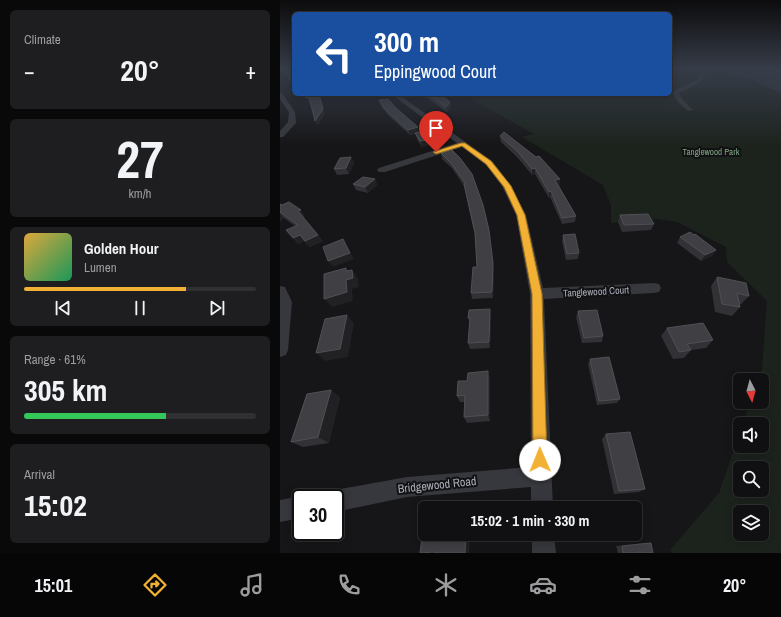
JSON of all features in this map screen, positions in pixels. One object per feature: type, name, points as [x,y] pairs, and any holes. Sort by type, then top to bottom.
[{"type":"street","points":[[280,135],[292,123],[292,112],[281,95]]},
{"type":"street","points":[[677,95],[679,100],[690,110]]},
{"type":"street","points":[[397,96],[488,163],[507,186],[521,215],[537,294],[542,501]]},
{"type":"street","points":[[382,170],[463,144]]},
{"type":"street","name":"Tanglewood Court","points":[[537,294],[654,288]]},
{"type":"street","points":[[280,291],[285,302],[280,350]]},
{"type":"street","name":"Bridgewood Road","points":[[344,499],[407,487],[540,476]]},
{"type":"street","points":[[280,511],[292,509]]},
{"type":"street","points":[[543,541],[544,553]]},
{"type":"green space","name":"Tanglewood Park","points":[[781,95],[781,553],[673,553],[670,550],[719,493],[733,452],[769,453],[769,417],[745,417],[748,409],[769,409],[769,373],[761,373],[767,301],[727,262],[726,247],[677,222],[657,219],[611,223],[611,205],[603,185],[522,137],[534,134],[466,96]]},
{"type":"building","points":[[306,96],[320,96],[323,109],[315,121],[309,97],[306,98]]},
{"type":"building","points":[[430,96],[442,96],[450,102],[446,107]]},
{"type":"building","points":[[388,99],[418,127],[408,130],[386,110],[379,100]]},
{"type":"building","points":[[425,131],[431,139],[420,141],[415,133]]},
{"type":"building","points":[[504,132],[536,157],[539,156],[560,179],[555,180],[576,216],[562,218],[551,191],[549,192],[535,168],[532,169],[518,152],[500,136]]},
{"type":"building","points":[[452,150],[472,174],[483,205],[489,230],[493,263],[492,292],[471,293],[473,267],[477,267],[475,233],[464,184],[466,184],[451,163],[441,153]]},
{"type":"building","points":[[351,157],[346,168],[334,169],[340,158]]},
{"type":"building","points":[[363,177],[375,179],[365,187],[353,184]]},
{"type":"building","points":[[289,202],[301,210],[298,211],[318,235],[305,241],[300,235],[293,238],[286,230],[298,225],[280,212],[280,204],[282,205]]},
{"type":"building","points":[[648,214],[654,224],[624,225],[620,215]]},
{"type":"building","points":[[690,232],[694,235],[695,234],[716,250],[705,255],[680,237]]},
{"type":"building","points":[[575,234],[579,253],[567,254],[563,235]]},
{"type":"building","points":[[343,239],[350,253],[328,261],[323,247]]},
{"type":"building","points":[[346,268],[346,271],[352,270],[353,278],[346,280],[347,292],[324,299],[324,274]]},
{"type":"building","points":[[717,277],[746,283],[749,296],[737,293],[740,307],[722,304]]},
{"type":"building","points":[[490,309],[489,342],[468,343],[470,318],[468,318],[469,310]]},
{"type":"building","points":[[597,310],[603,336],[584,338],[578,311]]},
{"type":"building","points":[[347,315],[340,349],[316,353],[325,319]]},
{"type":"building","points":[[703,323],[713,340],[687,344],[691,350],[679,352],[667,328]]},
{"type":"building","points":[[609,357],[620,399],[599,401],[590,359]]},
{"type":"building","points":[[488,371],[488,415],[464,417],[465,395],[457,396],[458,381],[467,381],[468,373]]},
{"type":"building","points":[[331,390],[318,437],[291,442],[307,394]]},
{"type":"building","points":[[630,432],[645,489],[619,491],[606,434]]},
{"type":"building","points":[[422,541],[466,541],[465,553],[420,553]]},
{"type":"building","points":[[651,543],[653,553],[623,553],[622,546]]},
{"type":"route","points":[[436,152],[463,144],[488,163],[507,186],[521,215],[537,294],[540,460]]}]
